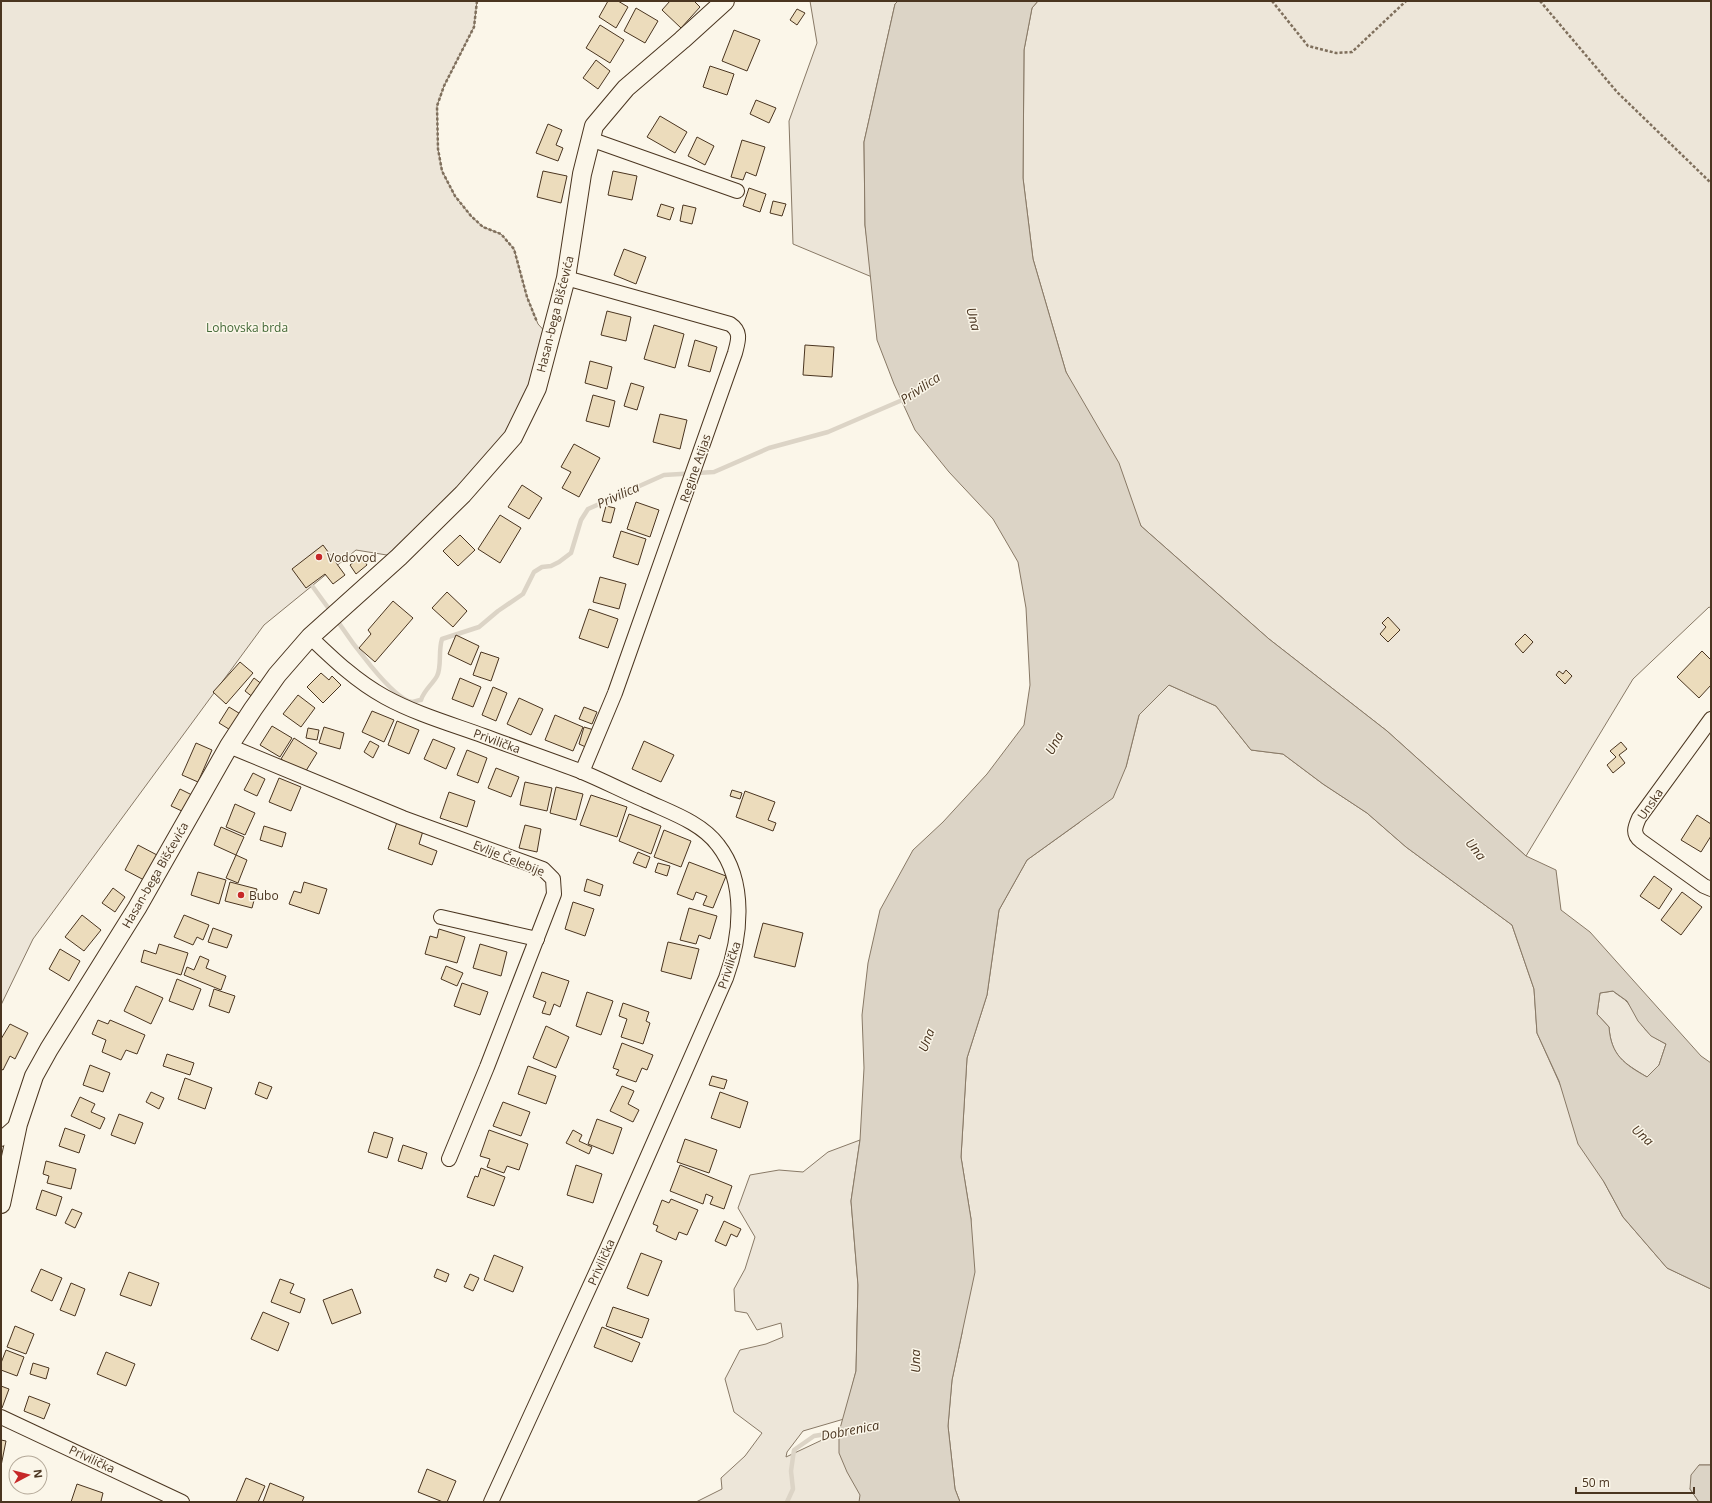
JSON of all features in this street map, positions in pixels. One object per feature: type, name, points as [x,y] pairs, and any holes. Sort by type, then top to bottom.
[{"type":"street","name":"Hasan-bega Bišćevića","points":[[1,1204],[18,1124],[34,1076],[49,1049],[141,901],[228,746],[277,675],[310,637],[399,557],[463,494],[513,437],[537,388],[566,278],[576,221],[582,174],[594,126],[626,88],[682,40],[724,1]]},
{"type":"street","points":[[590,139],[737,191]]},
{"type":"street","name":"Regine Atijas","points":[[566,278],[730,324],[736,328],[739,334],[739,341],[730,368],[620,678],[582,772]]},
{"type":"street","name":"Privilička","points":[[310,637],[354,676],[386,698],[420,713],[582,772],[682,817],[706,833],[717,843],[725,855],[734,876],[739,916],[738,936],[734,957],[726,978],[606,1251],[491,1502]]},
{"type":"street","name":"Unska","points":[[1711,719],[1639,818],[1634,829],[1636,837],[1641,841],[1711,889]]},
{"type":"street","name":"Evlije Čelebije","points":[[228,746],[403,818],[543,869],[553,879],[554,894],[537,940],[449,1159]]},
{"type":"street","points":[[441,917],[537,940]]},
{"type":"street","points":[[1,1139],[18,1124]]},
{"type":"street","name":"Privilička","points":[[1,1417],[182,1502]]},
{"type":"path","points":[[477,1],[474,27],[444,86],[437,106],[438,149],[442,171],[455,196],[471,216],[483,227],[502,234],[514,249],[527,297],[538,324],[550,336]]},
{"type":"path","points":[[1272,1],[1308,46],[1336,53],[1352,52],[1406,1]]},
{"type":"path","points":[[1540,1],[1617,92],[1711,183]]},
{"type":"green space","name":"Lohovska brda","points":[[1,1],[477,1],[474,27],[444,86],[437,106],[438,149],[442,171],[455,196],[471,216],[483,227],[501,234],[514,249],[527,297],[538,324],[550,337],[526,412],[399,557],[356,550],[264,625],[33,939],[1,1005]]},
{"type":"green space","points":[[810,1],[898,1],[895,4],[864,142],[865,225],[872,277],[793,244],[789,121],[817,43]]},
{"type":"green space","points":[[1038,1],[1711,1],[1711,608],[1709,607],[1633,679],[1526,856],[1387,731],[1269,639],[1141,526],[1066,372],[1033,259],[1023,178],[1024,50],[1032,8]]},
{"type":"green space","points":[[1169,685],[1216,706],[1251,750],[1283,754],[1323,784],[1367,813],[1406,847],[1512,925],[1534,989],[1537,1033],[1604,1182],[1623,1217],[1667,1268],[1711,1289],[1711,1465],[1699,1465],[1690,1489],[1699,1502],[960,1502],[955,1489],[948,1426],[952,1380],[962,1333],[971,1219],[961,1157],[967,1058],[987,995],[999,910],[1027,860],[1080,822],[1126,767],[1139,715]]},
{"type":"green space","points":[[1613,991],[1628,1003],[1643,1026],[1651,1035],[1666,1044],[1659,1065],[1647,1077],[1625,1063],[1620,1058],[1610,1037],[1609,1027],[1597,1014],[1600,993]]},
{"type":"green space","points":[[860,1140],[851,1201],[858,1285],[856,1371],[844,1419],[803,1431],[787,1452],[786,1457],[839,1432],[868,1502],[696,1502],[722,1489],[721,1478],[745,1456],[762,1433],[734,1412],[725,1379],[740,1350],[766,1344],[783,1337],[781,1323],[757,1330],[747,1313],[735,1311],[734,1289],[745,1269],[755,1237],[738,1208],[750,1175],[779,1170],[803,1172],[828,1152]]},
{"type":"water","name":"Una","points":[[898,1],[1038,1],[1032,8],[1024,50],[1023,178],[1033,259],[1066,372],[1119,463],[1141,526],[1269,639],[1387,731],[1526,856],[1556,870],[1561,910],[1590,932],[1701,1056],[1711,1063],[1711,1289],[1667,1268],[1623,1217],[1604,1182],[1578,1144],[1559,1081],[1537,1033],[1534,989],[1512,925],[1406,847],[1367,813],[1323,784],[1283,754],[1251,750],[1216,706],[1169,685],[1139,715],[1126,767],[1113,798],[1027,860],[999,910],[987,995],[967,1058],[961,1157],[971,1219],[975,1272],[952,1380],[948,1426],[955,1489],[960,1502],[859,1502],[860,1495],[847,1472],[839,1453],[839,1432],[856,1371],[858,1285],[851,1201],[860,1140],[864,1068],[862,1015],[868,963],[880,910],[913,850],[943,822],[987,774],[1024,725],[1030,685],[1026,608],[1018,562],[993,519],[949,472],[915,430],[894,384],[877,340],[865,225],[864,142],[895,4]],"holes":[[[1613,991],[1627,1001],[1638,1021],[1651,1036],[1666,1044],[1659,1065],[1647,1077],[1632,1068],[1620,1058],[1610,1037],[1609,1027],[1597,1014],[1600,993]]]},
{"type":"water","points":[[1699,1465],[1711,1465],[1711,1502],[1699,1502],[1690,1489],[1691,1475]]},
{"type":"building","points":[[608,1],[618,1],[628,7],[616,28],[599,17]]},
{"type":"building","points":[[670,1],[694,1],[700,7],[681,28],[662,10]]},
{"type":"building","points":[[636,8],[658,21],[645,43],[624,31]]},
{"type":"building","points":[[797,9],[805,13],[797,25],[790,20]]},
{"type":"building","points":[[600,25],[624,40],[610,63],[586,48]]},
{"type":"building","points":[[734,30],[760,40],[747,71],[722,61]]},
{"type":"building","points":[[596,60],[610,71],[598,89],[583,78]]},
{"type":"building","points":[[710,66],[734,74],[727,95],[703,87]]},
{"type":"building","points":[[756,100],[776,108],[769,123],[750,114]]},
{"type":"building","points":[[660,116],[687,132],[675,153],[647,137]]},
{"type":"building","points":[[548,124],[562,130],[556,145],[563,148],[558,161],[536,153]]},
{"type":"building","points":[[697,137],[714,146],[705,165],[688,156]]},
{"type":"building","points":[[742,140],[765,147],[756,176],[746,172],[743,180],[731,177]]},
{"type":"building","points":[[543,171],[567,176],[561,203],[537,197]]},
{"type":"building","points":[[613,171],[637,176],[632,200],[608,195]]},
{"type":"building","points":[[749,188],[766,194],[760,212],[743,206]]},
{"type":"building","points":[[773,201],[786,204],[782,216],[770,213]]},
{"type":"building","points":[[661,204],[674,208],[670,220],[657,216]]},
{"type":"building","points":[[683,205],[696,208],[692,224],[680,221]]},
{"type":"building","points":[[624,249],[646,257],[636,284],[614,275]]},
{"type":"building","points":[[607,311],[631,317],[626,341],[601,335]]},
{"type":"building","points":[[654,325],[684,334],[675,368],[644,359]]},
{"type":"building","points":[[695,340],[717,347],[710,372],[688,366]]},
{"type":"building","points":[[805,345],[834,347],[832,377],[803,375]]},
{"type":"building","points":[[590,361],[612,367],[607,389],[585,383]]},
{"type":"building","points":[[631,383],[644,387],[637,410],[624,406]]},
{"type":"building","points":[[593,395],[615,401],[609,427],[586,421]]},
{"type":"building","points":[[660,414],[687,420],[680,449],[653,442]]},
{"type":"building","points":[[574,444],[600,458],[579,497],[562,488],[571,472],[561,467]]},
{"type":"building","points":[[522,485],[542,498],[529,519],[508,507]]},
{"type":"building","points":[[636,502],[659,510],[650,537],[627,529]]},
{"type":"building","points":[[606,506],[615,508],[611,523],[602,521]]},
{"type":"building","points":[[500,515],[521,528],[500,563],[478,549]]},
{"type":"building","points":[[621,531],[646,539],[638,565],[613,557]]},
{"type":"building","points":[[460,535],[475,550],[458,566],[443,551]]},
{"type":"building","name":"Vodovod","points":[[323,545],[345,575],[333,584],[325,574],[306,588],[292,569]]},
{"type":"building","points":[[361,556],[367,565],[356,574],[350,565]]},
{"type":"building","points":[[600,577],[626,584],[619,609],[593,602]]},
{"type":"building","points":[[447,592],[467,611],[453,627],[432,608]]},
{"type":"building","points":[[393,601],[413,618],[375,662],[359,648],[371,634],[368,630]]},
{"type":"building","points":[[589,609],[618,619],[608,648],[579,638]]},
{"type":"building","points":[[1388,617],[1400,630],[1388,642],[1380,634],[1386,627],[1382,623]]},
{"type":"building","points":[[1525,634],[1533,642],[1523,653],[1515,644]]},
{"type":"building","points":[[456,635],[479,646],[471,665],[448,654]]},
{"type":"building","points":[[1702,651],[1711,660],[1711,685],[1699,698],[1677,677]]},
{"type":"building","points":[[481,652],[499,658],[491,681],[473,675]]},
{"type":"building","points":[[240,662],[253,673],[226,704],[213,692]]},
{"type":"building","points":[[1566,670],[1572,676],[1565,684],[1556,675],[1559,671],[1563,674]]},
{"type":"building","points":[[321,673],[329,680],[332,676],[341,685],[323,703],[307,687]]},
{"type":"building","points":[[254,678],[263,685],[254,698],[245,691]]},
{"type":"building","points":[[460,678],[481,687],[473,707],[452,699]]},
{"type":"building","points":[[493,687],[507,693],[496,721],[482,715]]},
{"type":"building","points":[[298,695],[315,708],[301,727],[283,714]]},
{"type":"building","points":[[519,698],[543,709],[531,735],[507,724]]},
{"type":"building","points":[[229,707],[242,715],[232,731],[219,723]]},
{"type":"building","points":[[584,707],[597,712],[592,724],[579,719]]},
{"type":"building","points":[[372,711],[394,720],[384,742],[362,732]]},
{"type":"building","points":[[555,715],[583,727],[573,751],[545,740]]},
{"type":"building","points":[[397,721],[419,730],[409,754],[388,745]]},
{"type":"building","points":[[272,726],[292,738],[280,757],[260,745]]},
{"type":"building","points":[[324,727],[344,733],[340,749],[319,743]]},
{"type":"building","points":[[584,727],[594,730],[588,748],[579,744]]},
{"type":"building","points":[[308,728],[319,730],[317,740],[306,738]]},
{"type":"building","points":[[294,738],[317,753],[304,774],[281,759]]},
{"type":"building","points":[[433,739],[455,748],[446,769],[424,759]]},
{"type":"building","points":[[370,741],[379,746],[373,758],[364,752]]},
{"type":"building","points":[[644,741],[674,755],[661,782],[632,769]]},
{"type":"building","points":[[1621,742],[1627,749],[1619,755],[1625,763],[1613,773],[1607,765],[1616,757],[1610,751]]},
{"type":"building","points":[[196,743],[212,750],[198,782],[182,775]]},
{"type":"building","points":[[467,750],[487,758],[478,783],[457,775]]},
{"type":"building","points":[[496,768],[519,777],[511,797],[488,788]]},
{"type":"building","points":[[253,773],[265,779],[257,796],[244,790]]},
{"type":"building","points":[[279,778],[301,787],[291,811],[269,802]]},
{"type":"building","points":[[525,782],[552,788],[547,811],[520,805]]},
{"type":"building","points":[[556,787],[583,794],[576,820],[550,813]]},
{"type":"building","points":[[180,789],[192,795],[184,812],[171,806]]},
{"type":"building","points":[[732,790],[742,793],[740,799],[730,796]]},
{"type":"building","points":[[745,791],[775,802],[768,820],[776,823],[773,831],[736,817]]},
{"type":"building","points":[[449,792],[475,801],[467,827],[440,818]]},
{"type":"building","points":[[591,795],[627,807],[617,837],[580,825]]},
{"type":"building","points":[[235,804],[255,813],[245,835],[226,827]]},
{"type":"building","points":[[629,814],[661,826],[651,854],[619,841]]},
{"type":"building","points":[[1697,815],[1711,824],[1711,836],[1701,852],[1681,840]]},
{"type":"building","points":[[397,822],[423,831],[419,844],[437,851],[432,865],[388,849]]},
{"type":"building","points":[[525,825],[541,829],[537,852],[519,848]]},
{"type":"building","points":[[264,826],[286,833],[282,847],[260,840]]},
{"type":"building","points":[[221,827],[244,837],[236,855],[214,845]]},
{"type":"building","points":[[664,830],[691,841],[681,867],[654,857]]},
{"type":"building","points":[[138,845],[157,855],[144,880],[125,870]]},
{"type":"building","points":[[638,852],[650,857],[646,868],[633,863]]},
{"type":"building","points":[[236,855],[247,860],[238,883],[226,878]]},
{"type":"building","points":[[689,862],[726,876],[713,908],[703,905],[707,896],[696,892],[693,900],[677,894]]},
{"type":"building","points":[[658,863],[670,866],[667,876],[655,872]]},
{"type":"building","points":[[198,872],[226,880],[219,904],[191,895]]},
{"type":"building","points":[[1654,876],[1672,889],[1659,909],[1640,896]]},
{"type":"building","points":[[587,879],[603,885],[600,896],[584,891]]},
{"type":"building","name":"Bubo","points":[[230,882],[257,889],[252,908],[225,901]]},
{"type":"building","points":[[304,882],[327,889],[319,914],[289,904],[294,891],[301,893]]},
{"type":"building","points":[[113,888],[125,897],[115,912],[102,903]]},
{"type":"building","points":[[1682,892],[1702,907],[1681,935],[1661,920]]},
{"type":"building","points":[[573,902],[594,909],[585,936],[565,929]]},
{"type":"building","points":[[689,908],[717,916],[710,939],[699,935],[696,944],[680,940]]},
{"type":"building","points":[[82,915],[101,930],[84,951],[65,937]]},
{"type":"building","points":[[184,915],[209,925],[203,940],[197,937],[193,945],[174,937]]},
{"type":"building","points":[[763,923],[803,933],[795,967],[754,957]]},
{"type":"building","points":[[213,928],[232,935],[227,948],[208,942]]},
{"type":"building","points":[[439,929],[465,937],[457,963],[425,954],[430,936],[437,938]]},
{"type":"building","points":[[668,942],[699,949],[691,979],[661,971]]},
{"type":"building","points":[[159,944],[188,953],[181,975],[141,962],[144,950],[156,954]]},
{"type":"building","points":[[480,944],[507,952],[501,976],[473,968]]},
{"type":"building","points":[[60,949],[80,961],[69,981],[49,969]]},
{"type":"building","points":[[200,956],[209,960],[206,968],[226,976],[221,990],[184,975],[187,967],[194,970]]},
{"type":"building","points":[[446,966],[463,973],[457,986],[441,979]]},
{"type":"building","points":[[542,972],[569,981],[560,1007],[554,1004],[550,1015],[542,1013],[546,1002],[533,997]]},
{"type":"building","points":[[177,979],[201,989],[193,1010],[169,1001]]},
{"type":"building","points":[[462,983],[488,992],[480,1015],[454,1006]]},
{"type":"building","points":[[136,986],[163,998],[151,1024],[124,1011]]},
{"type":"building","points":[[214,989],[235,996],[229,1013],[209,1006]]},
{"type":"building","points":[[587,992],[613,1001],[601,1035],[576,1026]]},
{"type":"building","points":[[623,1003],[649,1012],[646,1021],[650,1023],[643,1044],[621,1037],[627,1019],[619,1016]]},
{"type":"building","points":[[98,1020],[108,1024],[110,1020],[145,1035],[137,1054],[126,1050],[121,1060],[102,1052],[106,1040],[92,1034]]},
{"type":"building","points":[[10,1024],[28,1033],[15,1059],[10,1056],[3,1070],[1,1069],[1,1039]]},
{"type":"building","points":[[546,1026],[569,1037],[556,1068],[533,1058]]},
{"type":"building","points":[[622,1043],[653,1055],[647,1070],[642,1068],[636,1082],[616,1075],[619,1070],[613,1068]]},
{"type":"building","points":[[167,1054],[194,1063],[190,1075],[163,1066]]},
{"type":"building","points":[[90,1065],[110,1073],[103,1092],[83,1085]]},
{"type":"building","points":[[528,1066],[556,1076],[546,1104],[518,1094]]},
{"type":"building","points":[[712,1076],[727,1080],[724,1089],[709,1085]]},
{"type":"building","points":[[185,1078],[212,1088],[205,1109],[178,1099]]},
{"type":"building","points":[[259,1082],[272,1087],[267,1099],[255,1094]]},
{"type":"building","points":[[622,1086],[634,1091],[628,1104],[639,1110],[633,1122],[610,1111]]},
{"type":"building","points":[[151,1092],[164,1098],[159,1109],[146,1102]]},
{"type":"building","points":[[720,1092],[748,1102],[740,1128],[711,1118]]},
{"type":"building","points":[[80,1097],[95,1104],[91,1112],[105,1118],[100,1129],[71,1116]]},
{"type":"building","points":[[503,1102],[530,1112],[521,1136],[493,1126]]},
{"type":"building","points":[[119,1114],[143,1123],[135,1144],[111,1135]]},
{"type":"building","points":[[597,1119],[622,1128],[613,1154],[588,1144]]},
{"type":"building","points":[[65,1128],[85,1135],[79,1153],[59,1146]]},
{"type":"building","points":[[489,1130],[528,1144],[519,1170],[507,1166],[504,1173],[487,1167],[490,1159],[480,1156]]},
{"type":"building","points":[[573,1130],[582,1135],[579,1141],[592,1147],[589,1154],[566,1143]]},
{"type":"building","points":[[374,1132],[393,1138],[387,1158],[368,1152]]},
{"type":"building","points":[[685,1139],[717,1150],[709,1173],[677,1162]]},
{"type":"building","points":[[403,1145],[427,1153],[422,1169],[398,1161]]},
{"type":"building","points":[[46,1161],[76,1169],[71,1189],[47,1183],[49,1176],[43,1174]]},
{"type":"building","points":[[576,1165],[602,1174],[593,1203],[567,1195]]},
{"type":"building","points":[[680,1165],[732,1186],[724,1209],[710,1204],[713,1197],[706,1194],[703,1204],[670,1191]]},
{"type":"building","points":[[481,1168],[505,1177],[494,1206],[467,1197],[475,1176],[478,1177]]},
{"type":"building","points":[[42,1190],[62,1197],[56,1216],[36,1209]]},
{"type":"building","points":[[671,1199],[698,1210],[687,1235],[679,1232],[676,1240],[656,1231],[658,1226],[653,1224],[662,1200],[669,1203]]},
{"type":"building","points":[[72,1209],[82,1213],[75,1228],[65,1223]]},
{"type":"building","points":[[724,1221],[741,1229],[737,1237],[731,1234],[726,1246],[715,1241]]},
{"type":"building","points":[[641,1253],[662,1261],[648,1296],[627,1288]]},
{"type":"building","points":[[494,1255],[523,1267],[513,1292],[484,1280]]},
{"type":"building","points":[[41,1269],[62,1278],[52,1301],[31,1291]]},
{"type":"building","points":[[437,1269],[449,1274],[446,1282],[434,1277]]},
{"type":"building","points":[[129,1272],[159,1283],[151,1306],[120,1295]]},
{"type":"building","points":[[470,1274],[479,1278],[473,1291],[464,1287]]},
{"type":"building","points":[[280,1279],[294,1284],[290,1293],[305,1299],[300,1313],[271,1302]]},
{"type":"building","points":[[71,1283],[85,1289],[75,1316],[60,1310]]},
{"type":"building","points":[[352,1289],[361,1313],[332,1324],[323,1300]]},
{"type":"building","points":[[613,1307],[649,1319],[642,1338],[606,1326]]},
{"type":"building","points":[[263,1312],[289,1323],[278,1351],[251,1339]]},
{"type":"building","points":[[15,1326],[34,1334],[26,1354],[7,1347]]},
{"type":"building","points":[[602,1327],[640,1343],[632,1362],[594,1347]]},
{"type":"building","points":[[6,1350],[24,1357],[17,1376],[1,1370],[1,1363]]},
{"type":"building","points":[[106,1352],[135,1364],[126,1386],[97,1374]]},
{"type":"building","points":[[33,1363],[49,1368],[46,1379],[30,1374]]},
{"type":"building","points":[[1,1386],[9,1389],[2,1408],[1,1408]]},
{"type":"building","points":[[29,1396],[50,1404],[44,1419],[24,1411]]},
{"type":"building","points":[[1,1440],[6,1441],[1,1466]]},
{"type":"building","points":[[427,1469],[456,1481],[447,1502],[443,1502],[418,1492]]},
{"type":"building","points":[[246,1478],[265,1486],[258,1502],[236,1502]]},
{"type":"building","points":[[270,1483],[304,1497],[302,1502],[263,1502]]},
{"type":"building","points":[[77,1484],[103,1493],[101,1501],[104,1502],[71,1502]]},
{"type":"waterway","name":"Privilica","points":[[336,619],[371,666],[393,690],[403,698],[412,702],[421,700],[424,693],[437,676],[440,664],[442,639],[479,627],[498,611],[523,594],[534,572],[542,567],[551,566],[559,562],[571,553],[581,520],[588,509],[664,475],[714,472],[769,448],[828,432],[907,398]]},
{"type":"waterway","name":"Privilica","points":[[313,587],[332,613]]},
{"type":"waterway","name":"Dobrenica","points":[[787,1502],[793,1489],[791,1471],[794,1450],[814,1436],[844,1431]]},
{"type":"place","name":"Vodovod","points":[[319,557]]},
{"type":"place","name":"Bubo","points":[[241,895]]}]
